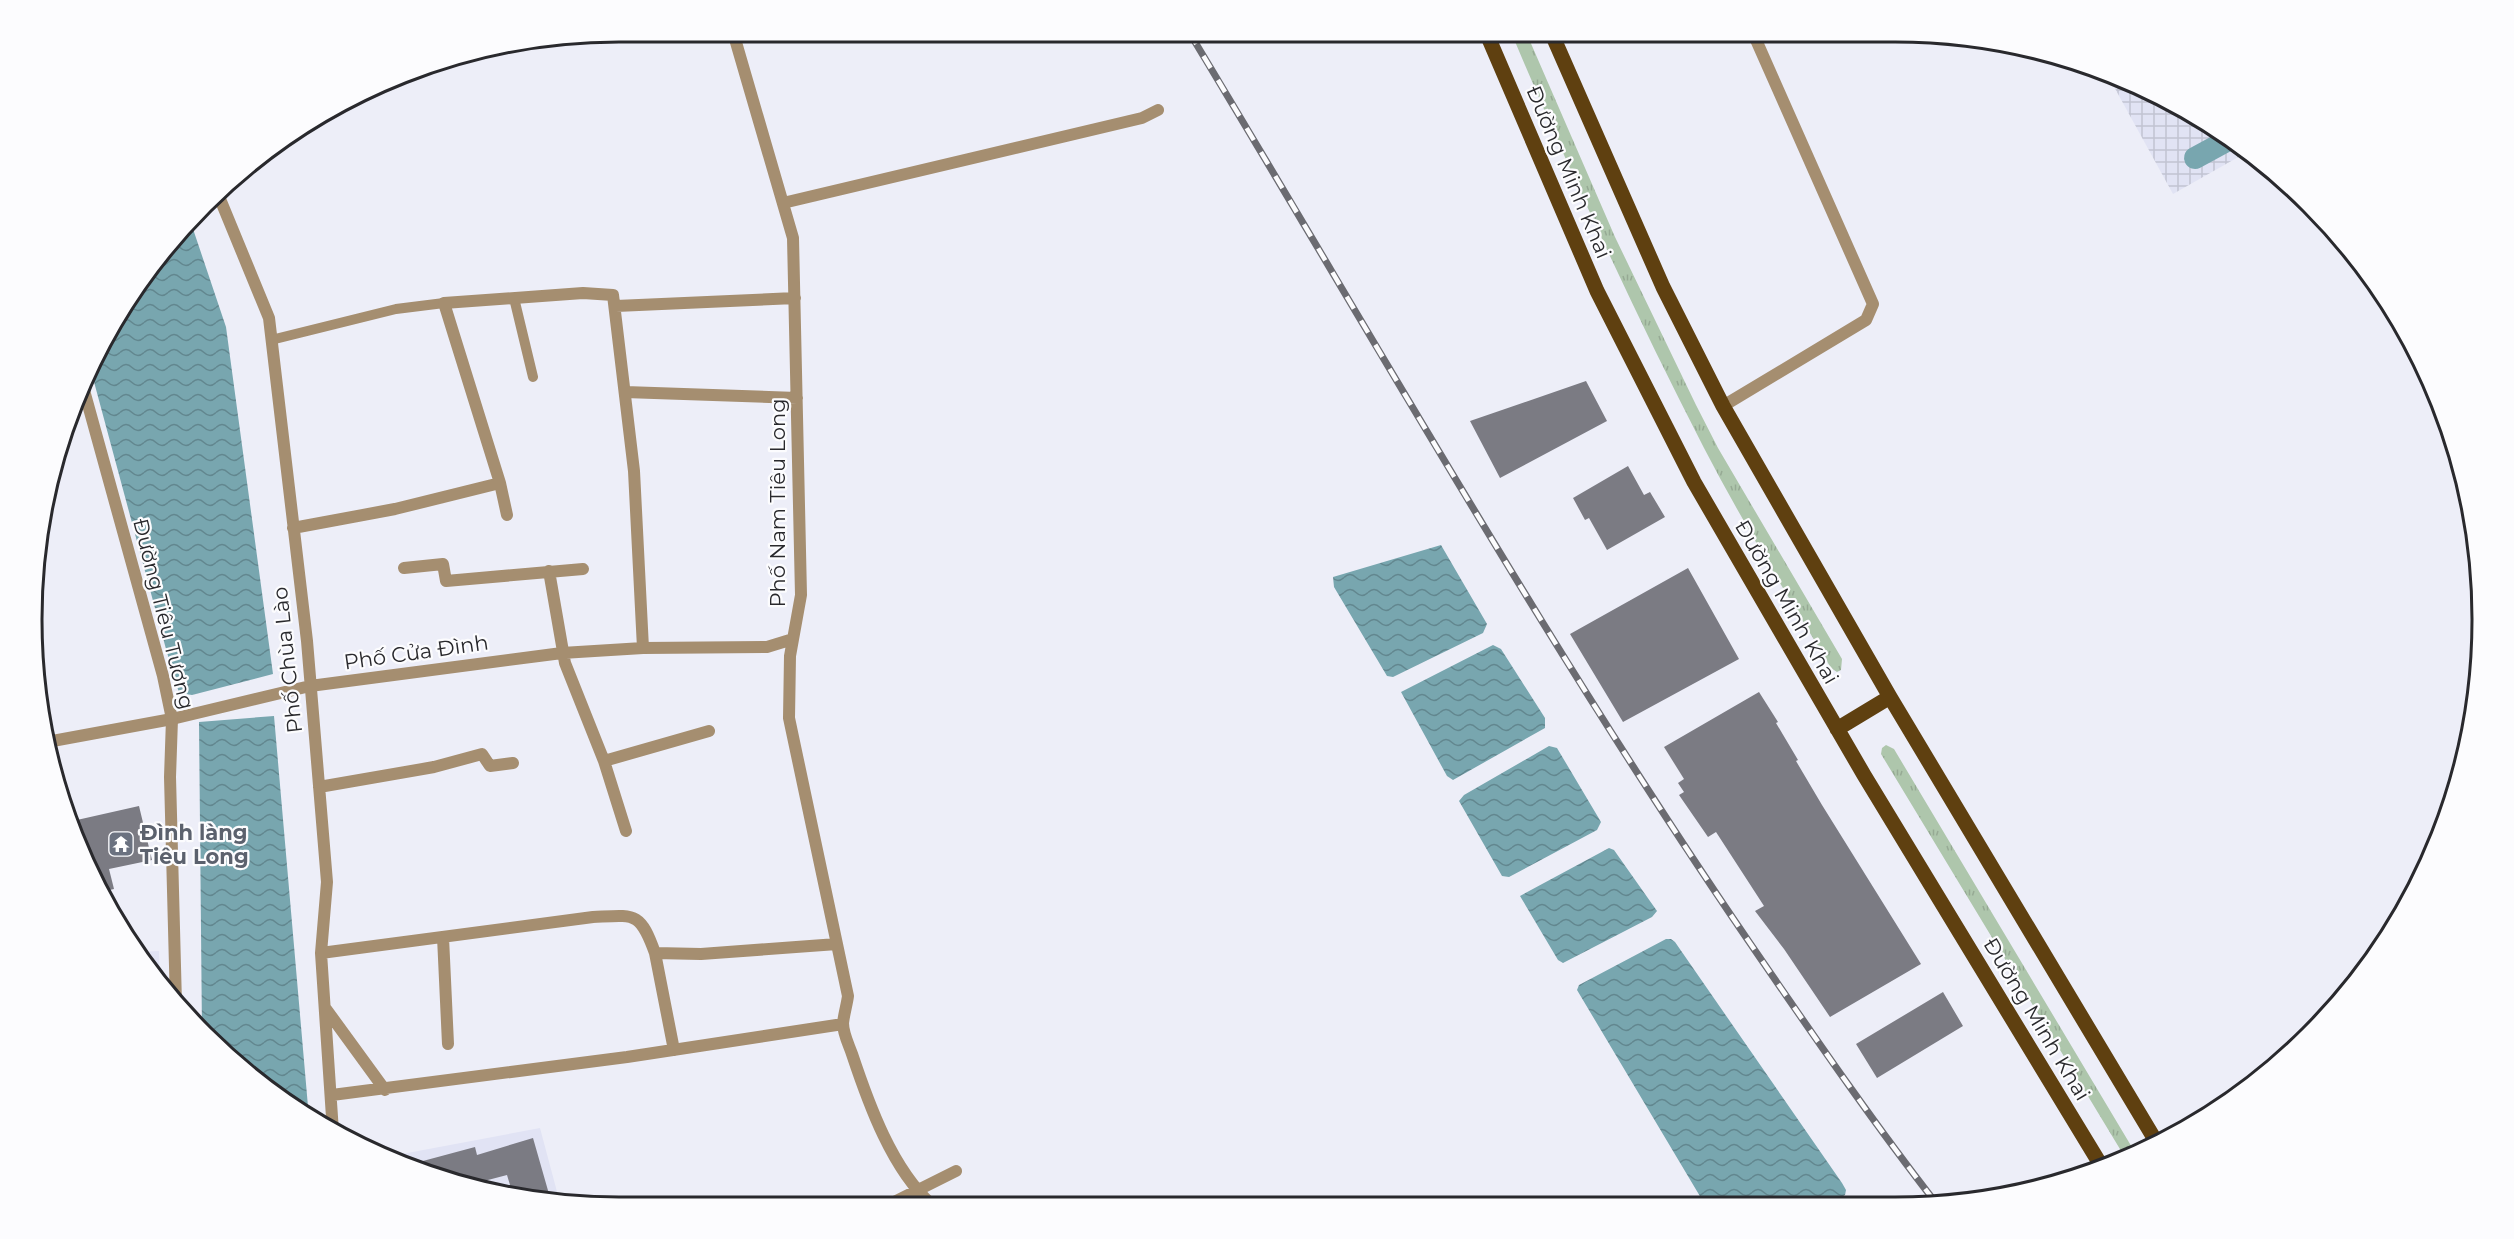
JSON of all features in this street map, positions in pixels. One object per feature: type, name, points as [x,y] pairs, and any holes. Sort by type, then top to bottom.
[{"type":"main road","name":"Đường Minh Khai","points":[[1490,42],[1597,291],[1640,380],[1694,482],[1837,729],[2097,1160]]},
{"type":"main road","name":"Đường Minh Khai","points":[[1555,42],[1663,287],[1723,406],[1890,696],[2153,1136]]},
{"type":"main road","points":[[1837,729],[1890,696]]},
{"type":"street","name":"Phố Nam Tiêu Long","points":[[736,42],[793,238],[801,595],[790,656],[789,718],[848,996],[843,1024],[859,1075],[877,1120],[916,1191],[923,1197]]},
{"type":"street","points":[[1723,406],[1866,320],[1874,304],[1757,42]]},
{"type":"street","points":[[783,203],[1142,118],[1158,110]]},
{"type":"street","name":"Phố Chùa Lào","points":[[221,202],[268,318],[271,340],[310,686],[327,882],[321,953],[333,1121]]},
{"type":"street","points":[[507,515],[500,483],[444,303],[583,293],[613,295],[634,471],[643,648]]},
{"type":"street","points":[[616,306],[795,298]]},
{"type":"street","points":[[625,392],[797,399]]},
{"type":"street","name":"Đường Tiêu Tương","points":[[86,398],[163,676],[171,719],[176,989]]},
{"type":"street","points":[[293,528],[395,509],[500,483]]},
{"type":"street","points":[[404,568],[443,564],[446,581],[583,569]]},
{"type":"street","points":[[549,572],[562,653],[583,712],[604,761],[626,831]]},
{"type":"street","name":"Phố Cửa Đình","points":[[55,741],[171,719],[310,686],[562,653],[643,648],[766,647],[793,639]]},
{"type":"street","points":[[604,761],[709,731]]},
{"type":"street","points":[[319,787],[434,767],[482,754],[490,766],[513,764]]},
{"type":"street","points":[[321,953],[593,917],[631,915],[640,921],[655,953],[675,1050]]},
{"type":"street","points":[[443,938],[448,1044]]},
{"type":"street","points":[[655,953],[701,954],[837,944]]},
{"type":"street","points":[[325,1008],[386,1089]]},
{"type":"street","points":[[332,1095],[675,1050],[843,1024]]},
{"type":"street","points":[[904,1197],[956,1171]]},
{"type":"lane","points":[[514,298],[533,377]]},
{"type":"lane","points":[[271,340],[396,309],[444,303]]},
{"type":"shaded area","points":[[2113,85],[2183,119],[2239,156],[2173,194]]},
{"type":"shaded area","points":[[159,951],[160,969],[147,952]]},
{"type":"shaded area","points":[[540,1128],[557,1193],[507,1186],[470,1177],[402,1154]]},
{"type":"green space","points":[[1515,42],[1530,42],[1615,237],[1696,405],[1718,448],[1842,659],[1841,670],[1837,672],[1831,668],[1704,448],[1603,242]]},
{"type":"green space","points":[[1886,745],[1894,749],[2131,1146],[2121,1150],[1881,754],[1882,748]]},
{"type":"water","points":[[193,230],[226,327],[273,674],[192,695],[179,693],[94,382],[119,331],[139,299],[161,268]]},
{"type":"water","points":[[1441,545],[1487,624],[1483,633],[1393,677],[1387,676],[1334,587],[1333,577]]},
{"type":"water","points":[[1493,645],[1501,649],[1545,718],[1545,728],[1453,780],[1447,776],[1401,692]]},
{"type":"water","points":[[274,716],[308,1106],[268,1078],[202,1018],[199,722]]},
{"type":"water","points":[[1549,746],[1557,748],[1601,822],[1597,830],[1509,877],[1502,876],[1459,801],[1464,795]]},
{"type":"water","points":[[1609,848],[1614,850],[1657,911],[1652,917],[1563,963],[1558,960],[1520,896]]},
{"type":"water","points":[[1666,939],[1675,942],[1842,1183],[1846,1190],[1845,1195],[1842,1197],[1700,1197],[1577,990],[1579,985]]},
{"type":"building","points":[[1586,381],[1607,421],[1500,478],[1470,421]]},
{"type":"building","points":[[1628,466],[1644,495],[1650,492],[1665,517],[1607,550],[1589,518],[1585,520],[1573,498]]},
{"type":"building","points":[[1688,568],[1739,659],[1623,722],[1570,634]]},
{"type":"building","points":[[1759,692],[1778,722],[1776,723],[1798,760],[1796,761],[1822,805],[1921,964],[1830,1017],[1755,911],[1764,906],[1716,832],[1708,837],[1679,795],[1684,792],[1678,783],[1684,779],[1664,747]]},
{"type":"building","points":[[139,806],[152,860],[109,869],[114,889],[110,890],[78,820]]},
{"type":"building","points":[[1943,992],[1963,1026],[1877,1078],[1856,1044]]},
{"type":"building","points":[[533,1138],[549,1192],[510,1187],[507,1175],[485,1181],[422,1161],[475,1147],[477,1155]]},
{"type":"waterway","points":[[2195,158],[2222,144]]},
{"type":"railway","points":[[1195,42],[1470,503],[1614,736],[1688,851],[1786,995],[1870,1115],[1931,1196]]},
{"type":"place","name":"Đình làng Tiêu Long","points":[[121,844]]}]
